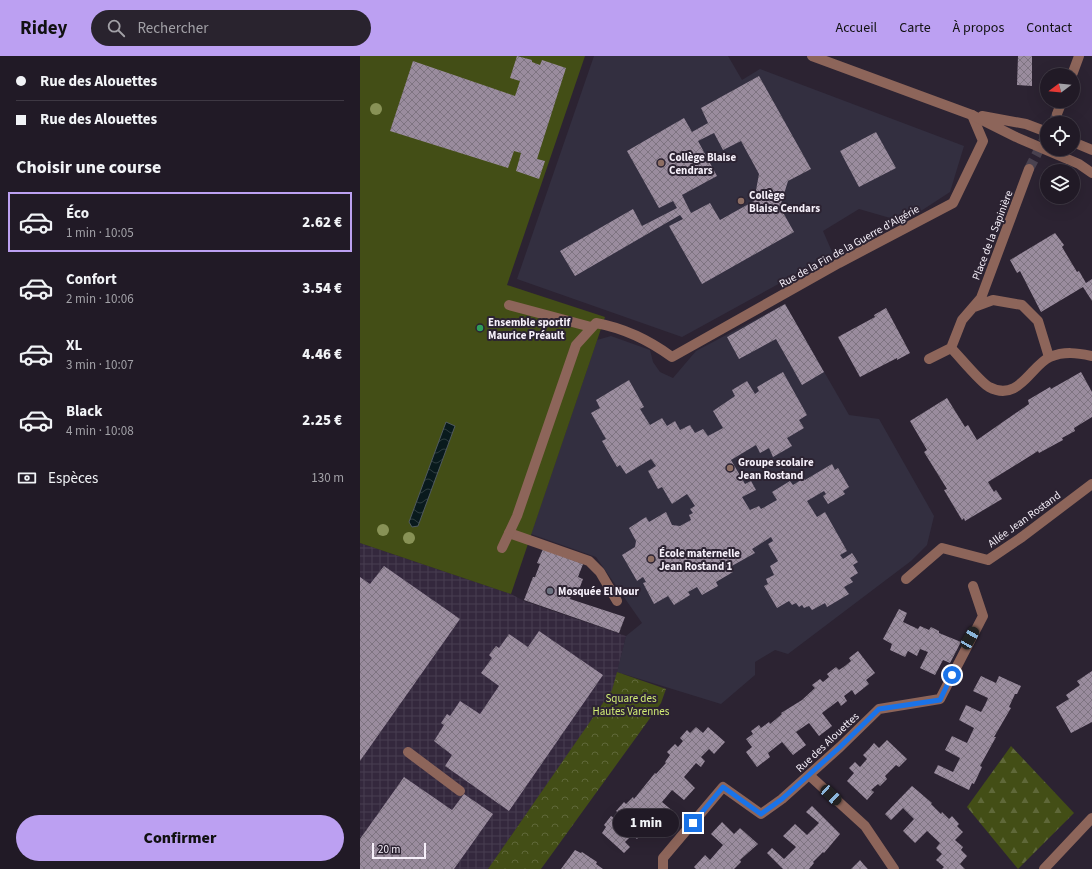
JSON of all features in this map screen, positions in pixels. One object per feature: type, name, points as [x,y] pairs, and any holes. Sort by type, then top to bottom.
[{"type":"street","points":[[812,56],[972,115],[1016,137],[1079,164],[1092,173]]},
{"type":"street","points":[[1075,68],[1079,56]]},
{"type":"street","points":[[1057,114],[1059,108]]},
{"type":"street","points":[[972,115],[1026,124],[1040,129]]},
{"type":"street","name":"Rue de la Fin de la Guerre d'Algérie","points":[[590,327],[596,323],[612,326],[654,344],[672,357],[839,263],[953,203],[983,141],[972,115]]},
{"type":"street","points":[[1080,145],[1092,150]]},
{"type":"street","name":"Place de la Sapinière","points":[[951,348],[962,320],[981,298],[1030,170]]},
{"type":"street","name":"Place de la Sapinière","points":[[973,308],[993,300],[1022,305],[1038,321],[1049,357]]},
{"type":"street","points":[[502,548],[517,516],[576,344],[590,327],[509,305]]},
{"type":"street","points":[[929,359],[951,348],[989,387],[1003,391],[1018,386],[1049,357],[1072,352],[1092,356]]},
{"type":"street","name":"Allée Jean Rostand","points":[[906,579],[942,548],[988,560],[1022,537],[1092,484]]},
{"type":"street","points":[[508,533],[589,561],[600,572],[617,601]]},
{"type":"street","name":"Rue des Alouettes","points":[[663,869],[663,858],[723,787],[761,814],[782,799],[879,709],[940,700],[983,616],[973,586]]},
{"type":"street","points":[[408,752],[460,791]]},
{"type":"street","points":[[809,774],[865,826],[894,869]]},
{"type":"street","points":[[1044,869],[1092,818]]},
{"type":"shaded area","name":"Collège Blaise Cendars","points":[[594,56],[728,56],[742,80],[760,69],[964,146],[950,192],[904,222],[859,209],[823,231],[833,254],[682,337],[517,279]]},
{"type":"shaded area","name":"Groupe scolaire Jean Rostand","points":[[785,304],[849,415],[879,419],[934,516],[927,545],[911,561],[788,654],[775,650],[755,662],[755,675],[721,704],[617,672],[626,636],[642,623],[596,557],[531,534],[597,340],[611,336],[650,350],[653,362],[660,372],[673,378],[696,351]]},
{"type":"shaded area","points":[[360,543],[511,594],[524,601],[626,636],[613,690],[488,869],[360,869]]},
{"type":"green space","name":"Ensemble sportif Maurice Préault","points":[[360,56],[585,56],[507,285],[605,317],[511,594],[360,543]]},
{"type":"green space","name":"Square des Hautes Varennes","points":[[617,672],[666,689],[661,703],[541,869],[488,869],[612,690]]},
{"type":"green space","points":[[1011,746],[1074,813],[1018,869],[967,807]]},
{"type":"water","points":[[446,422],[455,426],[418,526],[412,527],[409,522]]},
{"type":"building","points":[[517,56],[532,60],[532,62],[540,65],[542,60],[566,68],[537,159],[545,161],[539,179],[516,171],[521,153],[514,151],[508,168],[390,131],[413,61],[515,96],[520,81],[510,78]]},
{"type":"building","points":[[1018,56],[1032,56],[1032,86],[1017,85]]},
{"type":"building","points":[[759,76],[811,169],[788,181],[780,207],[794,232],[702,284],[669,226],[683,219],[680,215],[575,276],[560,251],[633,209],[642,226],[677,208],[673,201],[659,208],[627,151],[684,118],[692,132],[708,123],[701,108]],"holes":[[[714,133],[723,150],[741,141],[759,174],[754,201],[720,220],[710,203],[691,213],[682,195],[717,176],[698,141]]]},
{"type":"building","points":[[876,132],[896,168],[859,187],[840,151]]},
{"type":"building","points":[[1055,233],[1064,245],[1062,247],[1077,272],[1079,271],[1086,283],[1092,279],[1092,301],[1083,287],[1041,312],[1020,271],[1017,273],[1010,260]]},
{"type":"building","points":[[785,304],[824,372],[802,385],[776,339],[739,359],[727,337]]},
{"type":"building","points":[[886,308],[910,353],[860,377],[838,337],[875,317],[874,315]]},
{"type":"building","points":[[783,372],[807,415],[799,420],[804,428],[787,438],[792,446],[773,457],[769,448],[760,453],[756,445],[731,460],[745,484],[751,481],[756,490],[742,497],[750,510],[759,506],[761,509],[777,500],[772,492],[790,481],[793,485],[804,478],[805,480],[832,464],[835,470],[838,468],[849,487],[843,491],[845,494],[828,504],[823,496],[826,494],[824,491],[807,501],[817,517],[825,512],[847,551],[840,555],[843,559],[852,553],[858,562],[853,565],[858,573],[850,578],[853,582],[844,587],[849,594],[827,607],[825,603],[812,610],[809,606],[804,608],[802,605],[799,607],[796,603],[792,605],[789,601],[777,608],[764,586],[768,584],[766,579],[774,575],[770,566],[778,561],[768,544],[773,541],[771,537],[752,549],[755,553],[730,567],[733,572],[716,582],[718,586],[702,595],[697,587],[688,592],[690,595],[674,605],[668,596],[654,604],[643,583],[646,582],[643,577],[637,581],[622,555],[635,547],[636,541],[629,528],[646,517],[649,522],[666,512],[672,525],[680,526],[691,520],[689,515],[693,513],[690,509],[695,506],[687,494],[672,504],[662,487],[658,489],[648,471],[656,466],[651,459],[626,474],[620,465],[617,467],[602,441],[606,439],[591,413],[600,408],[596,400],[629,380],[644,407],[640,409],[650,425],[662,418],[667,426],[675,421],[680,430],[690,425],[695,433],[703,429],[708,436],[723,428],[713,411],[735,396],[732,390],[747,381],[755,394],[759,391],[757,387]]},
{"type":"building","points":[[1081,372],[1092,392],[1092,417],[1074,428],[1075,431],[1062,438],[1063,440],[1039,453],[1038,451],[988,482],[994,492],[996,490],[1002,499],[965,521],[964,518],[962,520],[944,490],[947,489],[924,452],[927,450],[910,421],[947,398],[965,427],[968,425],[977,440],[1029,404],[1028,400],[1050,387],[1051,389]]},
{"type":"building","name":"Mosquée El Nour","points":[[543,549],[583,564],[578,577],[583,579],[578,592],[573,590],[570,599],[625,617],[619,633],[524,600],[540,564],[537,563]]},
{"type":"building","points":[[384,566],[460,619],[360,761],[360,577],[370,584]]},
{"type":"building","points":[[899,609],[907,613],[903,622],[918,629],[920,626],[929,630],[931,627],[939,631],[939,633],[961,642],[950,663],[943,660],[935,675],[920,668],[928,652],[920,649],[917,656],[908,651],[905,657],[890,650],[892,644],[883,639]]},
{"type":"building","points":[[539,631],[603,675],[509,811],[445,766],[452,755],[434,741],[444,725],[441,723],[447,714],[450,716],[460,701],[480,714],[499,686],[481,673],[492,658],[489,655],[496,646],[499,648],[509,634],[528,647]]},
{"type":"building","points":[[858,651],[875,673],[866,680],[869,684],[855,695],[852,690],[844,696],[847,701],[841,706],[838,701],[822,713],[832,726],[819,736],[809,723],[796,732],[806,745],[793,755],[782,742],[768,753],[770,757],[757,767],[746,752],[752,747],[746,739],[753,734],[751,731],[759,725],[761,728],[769,722],[770,724],[782,714],[781,713],[802,700],[815,688],[812,685],[820,679],[823,682],[829,677],[827,674],[836,667],[839,670],[845,666],[851,661],[849,658]]},
{"type":"building","points":[[1092,671],[1092,722],[1071,733],[1056,707],[1069,699],[1066,695],[1080,685],[1077,681]]},
{"type":"building","points":[[981,676],[996,683],[999,676],[1021,686],[1017,694],[1015,694],[1009,707],[1011,708],[994,737],[996,737],[980,766],[982,767],[974,784],[972,783],[969,790],[934,773],[938,765],[953,772],[960,758],[945,750],[952,736],[967,743],[974,728],[959,720],[966,705],[981,712],[985,705],[988,698],[973,691]]},
{"type":"building","points":[[696,727],[703,733],[708,727],[725,742],[714,754],[709,749],[701,757],[705,761],[701,767],[696,763],[684,777],[695,788],[684,800],[672,790],[662,802],[674,812],[662,825],[650,814],[638,828],[643,832],[637,839],[632,835],[625,842],[630,847],[624,853],[602,833],[606,827],[604,825],[611,816],[614,818],[619,813],[616,811],[624,802],[626,804],[633,797],[634,799],[655,773],[656,774],[666,763],[665,762],[670,755],[667,752],[675,744],[678,747],[683,741],[680,738],[687,730],[690,733]]},
{"type":"building","points":[[887,740],[907,759],[899,767],[896,765],[885,776],[887,779],[880,786],[878,784],[871,790],[874,792],[867,800],[847,781],[854,773],[849,768],[855,762],[860,767],[867,759],[863,755],[874,743],[879,748]]},
{"type":"building","points":[[404,777],[452,810],[464,794],[493,814],[454,869],[360,869],[360,839]]},
{"type":"building","points":[[912,786],[932,803],[931,804],[941,814],[942,812],[949,819],[952,816],[959,824],[957,826],[963,832],[955,840],[963,847],[961,850],[967,856],[960,864],[965,869],[942,869],[944,867],[936,860],[942,854],[936,848],[940,843],[927,831],[915,843],[903,831],[914,819],[903,808],[891,820],[885,814]]},
{"type":"building","points":[[812,806],[840,834],[824,853],[823,852],[813,862],[814,863],[809,869],[783,869],[767,853],[772,848],[784,859],[796,847],[783,836],[795,824],[807,835],[819,823],[806,812]]},
{"type":"building","points":[[722,822],[734,834],[740,828],[758,844],[740,860],[741,862],[734,869],[696,869],[694,867],[705,855],[710,860],[723,845],[711,834]]},
{"type":"building","points":[[575,850],[581,853],[582,852],[597,862],[596,864],[603,869],[561,869]]},
{"type":"building","points":[[860,860],[868,869],[851,869]]},
{"type":"tunnel","points":[[1029,169],[1040,148]]},
{"type":"place","name":"Collège Blaise Cendrars","points":[[661,163]]},
{"type":"place","name":"Collège Blaise Cendars","points":[[741,201]]},
{"type":"place","name":"Ensemble sportif Maurice Préault","points":[[480,328]]},
{"type":"place","name":"Groupe scolaire Jean Rostand","points":[[730,468]]},
{"type":"place","name":"École maternelle Jean Rostand 1","points":[[651,559]]},
{"type":"place","name":"Mosquée El Nour","points":[[550,591]]},
{"type":"route","points":[[693,823],[723,787],[761,814],[782,799],[840,747],[879,709],[940,700],[952,675]]}]
